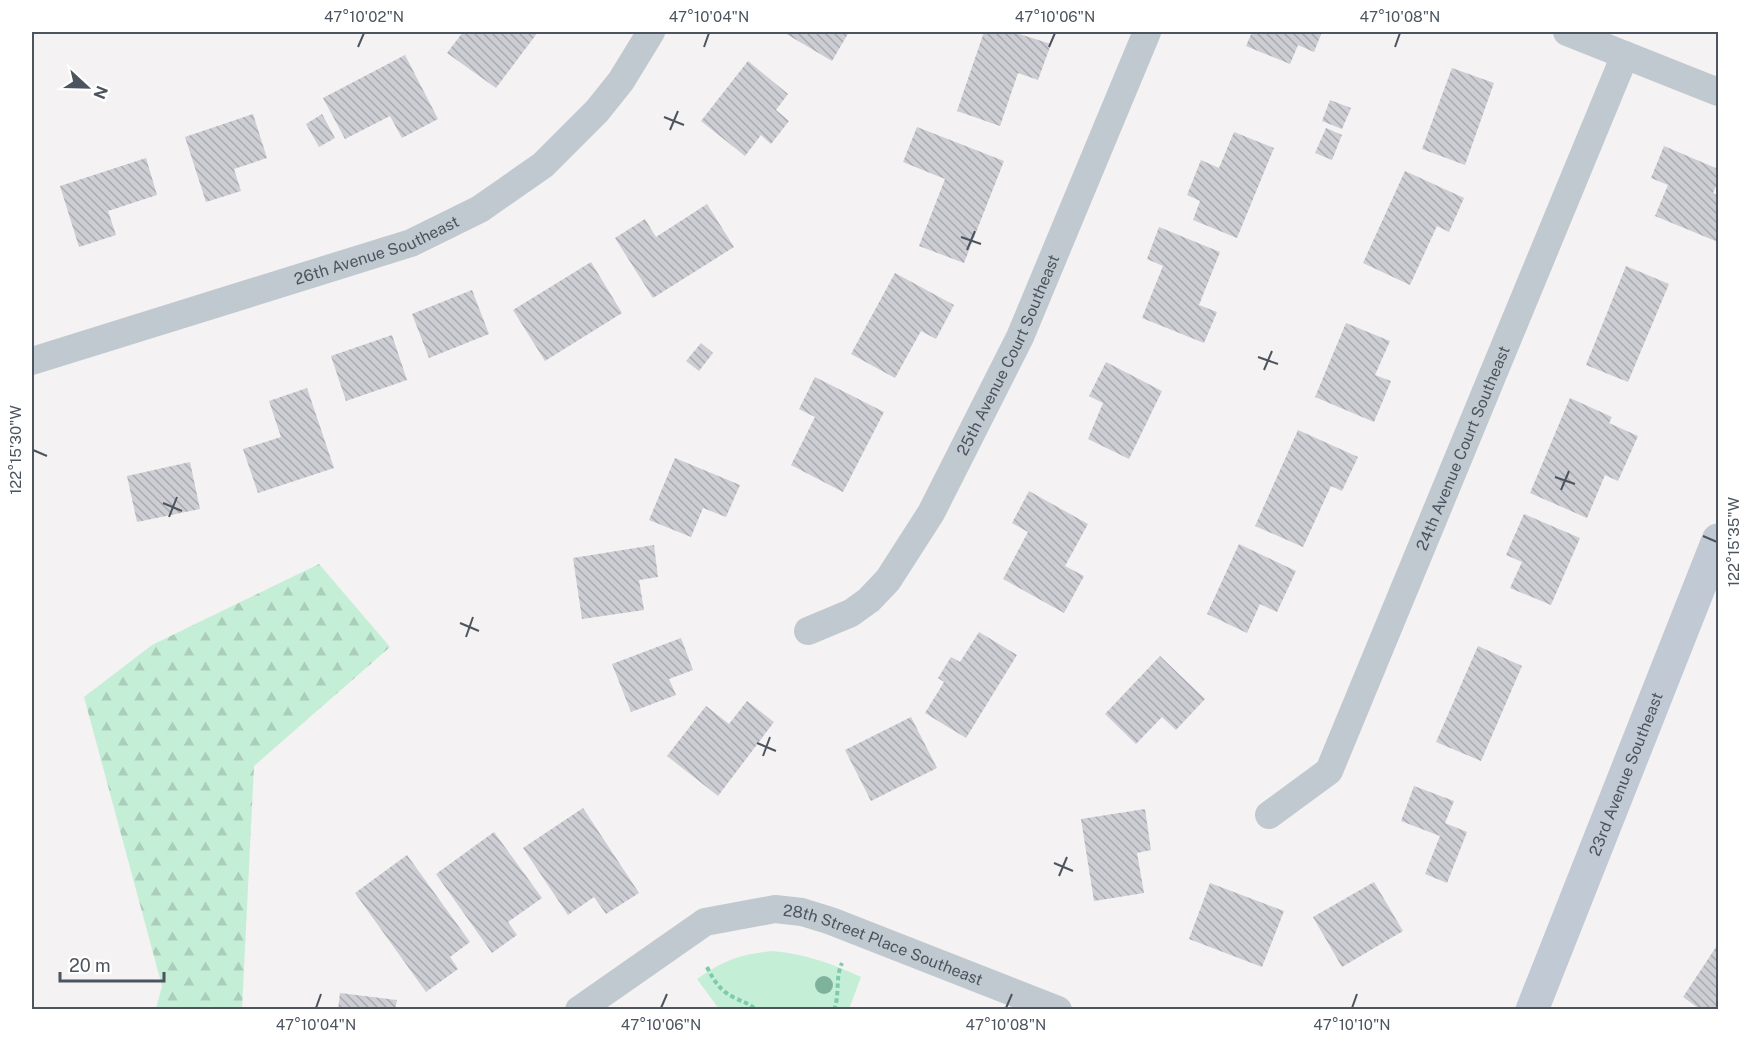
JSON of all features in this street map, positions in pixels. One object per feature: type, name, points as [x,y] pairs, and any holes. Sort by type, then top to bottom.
[{"type":"street","name":"26th Avenue Southeast","points":[[32,361],[411,243],[480,210],[543,165],[597,111],[621,81],[651,32]]},
{"type":"street","name":"25th Avenue Court Southeast","points":[[808,631],[851,613],[869,600],[888,580],[931,513],[1020,337],[1147,32]]},
{"type":"street","points":[[1567,32],[1719,92]]},
{"type":"street","name":"24th Avenue Court Southeast","points":[[1269,814],[1329,771],[1625,55]]},
{"type":"street","name":"23rd Avenue Southeast","points":[[1532,1010],[1719,540]]},
{"type":"street","name":"28th Street Place Southeast","points":[[579,1010],[705,922],[775,909],[802,912],[831,921],[1058,1010]]},
{"type":"path","points":[[834,1010],[838,991],[838,973],[842,963]]},
{"type":"path","points":[[707,966],[720,989],[756,1010]]},
{"type":"green space","points":[[319,564],[390,647],[254,766],[242,1009],[156,1009],[162,986],[84,697],[152,645]]},
{"type":"green space","points":[[773,951],[819,960],[861,977],[849,1009],[719,1009],[697,979],[733,959]]},
{"type":"building","points":[[463,32],[538,32],[496,88],[447,53]]},
{"type":"building","points":[[783,32],[849,32],[832,61]]},
{"type":"building","points":[[984,32],[1013,32],[1051,44],[1038,80],[1018,73],[1000,126],[957,111]]},
{"type":"building","points":[[1252,32],[1322,32],[1314,52],[1298,45],[1290,64],[1246,46]]},
{"type":"building","points":[[405,55],[438,119],[402,138],[390,116],[345,139],[323,98]]},
{"type":"building","points":[[748,61],[788,94],[776,110],[789,121],[771,144],[761,135],[745,156],[701,121]]},
{"type":"building","points":[[1452,68],[1494,83],[1465,165],[1422,149]]},
{"type":"building","points":[[1330,100],[1351,108],[1342,129],[1322,121]]},
{"type":"building","points":[[253,114],[267,158],[234,169],[241,191],[206,202],[185,137]]},
{"type":"building","points":[[322,114],[335,138],[319,147],[306,124]]},
{"type":"building","points":[[917,127],[1004,161],[964,263],[919,246],[945,179],[903,162]]},
{"type":"building","points":[[1326,128],[1342,135],[1332,160],[1315,153]]},
{"type":"building","points":[[1234,132],[1274,148],[1237,238],[1193,220],[1200,201],[1187,195],[1201,160],[1219,168]]},
{"type":"building","points":[[1664,146],[1718,169],[1718,182],[1713,193],[1718,196],[1718,242],[1655,216],[1668,185],[1651,178]]},
{"type":"building","points":[[146,158],[157,195],[108,211],[116,235],[79,247],[60,186]]},
{"type":"building","points":[[1405,171],[1464,198],[1449,232],[1437,226],[1410,285],[1363,263]]},
{"type":"building","points":[[707,204],[734,247],[653,298],[615,238],[645,219],[656,237]]},
{"type":"building","points":[[1159,227],[1220,252],[1199,305],[1217,312],[1204,343],[1142,318],[1163,266],[1147,259]]},
{"type":"building","points":[[591,262],[622,313],[545,361],[513,310]]},
{"type":"building","points":[[1626,266],[1669,284],[1628,382],[1586,365]]},
{"type":"building","points":[[895,273],[954,305],[936,339],[921,331],[895,378],[851,354]]},
{"type":"building","points":[[472,290],[489,334],[429,358],[412,314]]},
{"type":"building","points":[[1346,323],[1390,341],[1375,375],[1391,381],[1374,422],[1315,397]]},
{"type":"building","points":[[392,335],[407,380],[346,401],[331,356]]},
{"type":"building","points":[[701,343],[713,353],[699,371],[686,361]]},
{"type":"building","points":[[1106,362],[1162,391],[1129,459],[1088,439],[1103,403],[1089,396]]},
{"type":"building","points":[[815,377],[884,412],[843,492],[791,465],[815,417],[799,409]]},
{"type":"building","points":[[307,388],[334,468],[258,493],[243,449],[281,437],[269,401]]},
{"type":"building","points":[[1570,398],[1612,417],[1609,423],[1638,436],[1618,481],[1605,475],[1587,518],[1530,493]]},
{"type":"building","points":[[1298,430],[1358,457],[1342,491],[1331,486],[1303,547],[1255,526]]},
{"type":"building","points":[[675,458],[740,485],[726,517],[703,508],[691,537],[649,520]]},
{"type":"building","points":[[190,462],[200,509],[137,522],[127,476]]},
{"type":"building","points":[[1029,491],[1088,524],[1065,566],[1084,576],[1064,613],[1003,579],[1028,532],[1012,523]]},
{"type":"building","points":[[1524,514],[1580,538],[1551,605],[1510,588],[1522,562],[1506,555]]},
{"type":"building","points":[[1239,544],[1296,571],[1277,612],[1260,604],[1247,633],[1207,614]]},
{"type":"building","points":[[654,545],[658,577],[639,580],[644,610],[582,619],[573,558]]},
{"type":"building","points":[[979,632],[1017,655],[966,738],[925,713],[944,682],[938,678],[951,657],[960,662]]},
{"type":"building","points":[[681,638],[693,670],[669,679],[676,695],[631,712],[612,664]]},
{"type":"building","points":[[1478,646],[1522,666],[1481,761],[1436,742]]},
{"type":"building","points":[[1160,656],[1205,699],[1176,730],[1162,717],[1136,744],[1105,714]]},
{"type":"building","points":[[747,701],[774,722],[718,796],[667,756],[706,706],[729,724]]},
{"type":"building","points":[[911,717],[937,768],[871,801],[845,750]]},
{"type":"building","points":[[1414,786],[1454,801],[1445,823],[1467,832],[1447,883],[1425,874],[1440,836],[1401,821]]},
{"type":"building","points":[[583,808],[639,893],[606,914],[594,897],[568,915],[523,848]]},
{"type":"building","points":[[1145,809],[1151,850],[1137,853],[1144,893],[1094,901],[1081,819]]},
{"type":"building","points":[[494,832],[542,898],[508,922],[517,935],[492,953],[436,874]]},
{"type":"building","points":[[407,855],[470,942],[450,957],[458,969],[426,992],[355,893]]},
{"type":"building","points":[[1374,882],[1403,931],[1342,967],[1313,917]]},
{"type":"building","points":[[1210,883],[1284,911],[1262,967],[1189,939]]},
{"type":"building","points":[[1718,944],[1718,1010],[1701,1010],[1683,997]]},
{"type":"building","points":[[340,993],[397,1000],[395,1010],[338,1010]]}]
